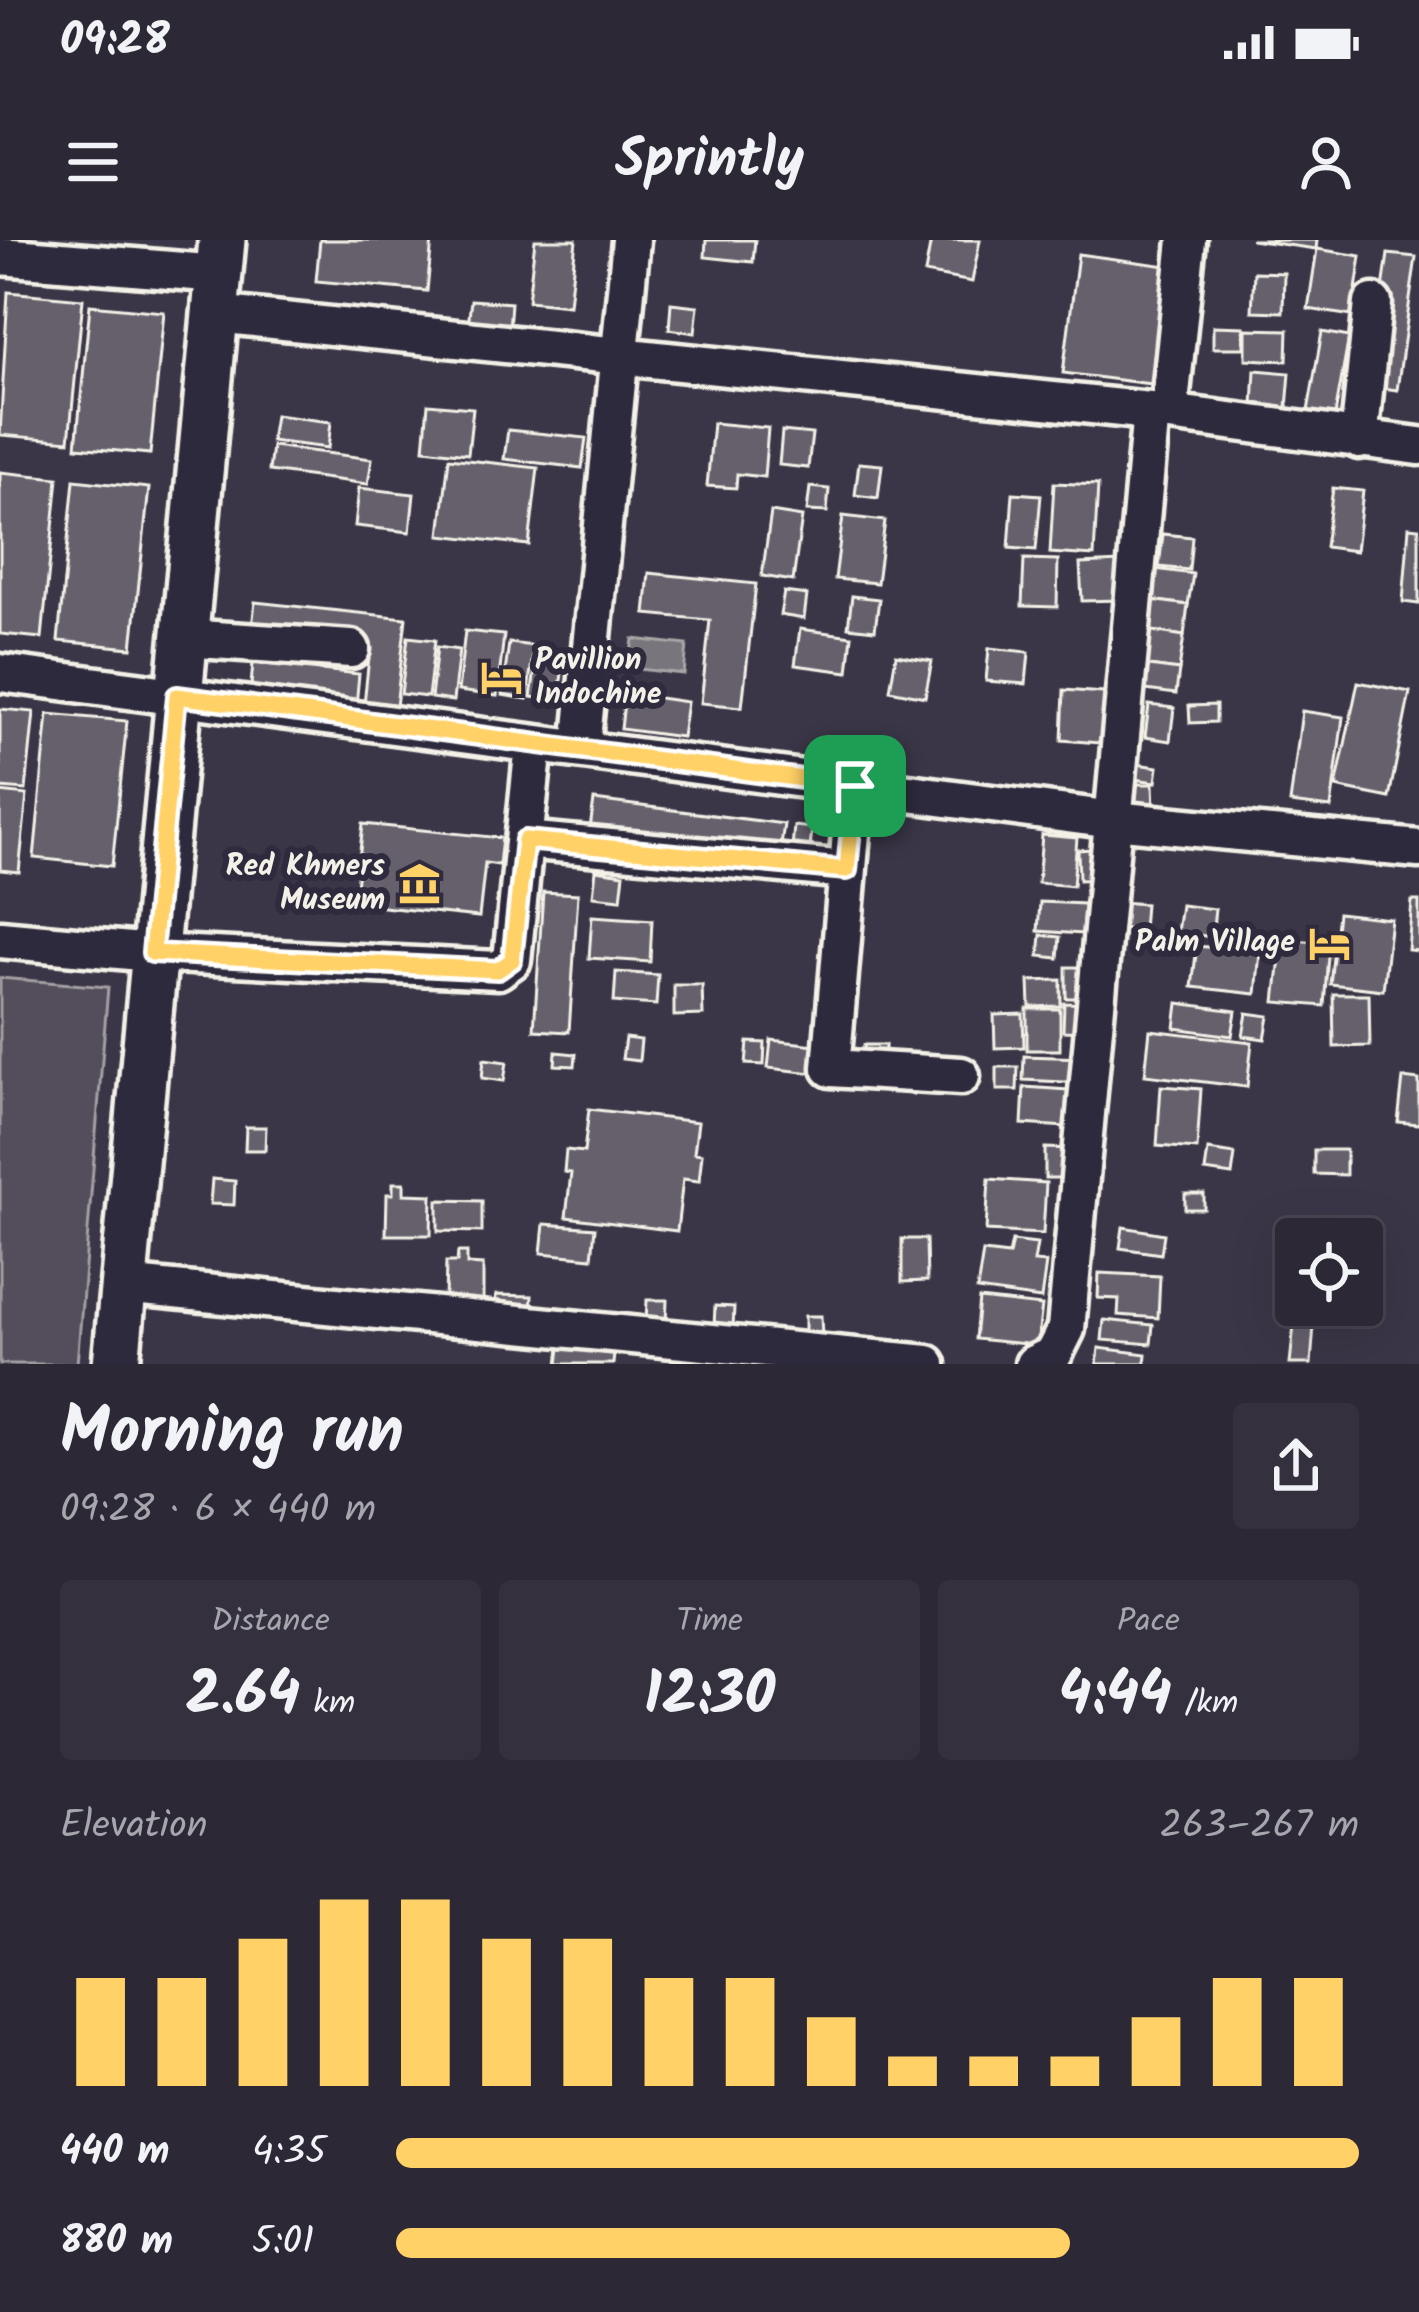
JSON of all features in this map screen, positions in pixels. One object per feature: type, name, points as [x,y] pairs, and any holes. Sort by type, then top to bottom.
[{"type":"main road","points":[[116,1364],[219,276]]},
{"type":"street","points":[[581,749],[631,240]]},
{"type":"street","points":[[1034,1364],[1053,1355],[1066,1329],[1113,820],[1160,412],[1187,240]]},
{"type":"street","points":[[0,256],[219,276],[620,354],[1160,412],[1419,446]]},
{"type":"street","points":[[1359,440],[1373,302]]},
{"type":"street","points":[[183,638],[351,649]]},
{"type":"street","points":[[0,673],[1113,820],[1419,849]]},
{"type":"street","points":[[0,939],[152,953],[498,970],[512,960],[535,744]]},
{"type":"street","points":[[855,786],[831,1068],[961,1076]]},
{"type":"street","points":[[525,840],[847,870]]},
{"type":"street","points":[[123,1285],[927,1364]]},
{"type":"shaded area","points":[[633,639],[687,645],[684,674],[629,668]]},
{"type":"shaded area","points":[[0,978],[108,987],[77,1364],[0,1364]]},
{"type":"building","points":[[320,240],[432,240],[427,291],[316,281]]},
{"type":"building","points":[[535,240],[576,240],[569,305],[528,301]]},
{"type":"building","points":[[706,240],[755,240],[753,262],[705,257]]},
{"type":"building","points":[[931,240],[980,240],[972,282],[925,273]]},
{"type":"building","points":[[1251,240],[1317,240],[1316,249]]},
{"type":"building","points":[[1317,249],[1361,256],[1352,316],[1308,309]]},
{"type":"building","points":[[1078,254],[1167,266],[1151,384],[1063,373]]},
{"type":"building","points":[[1388,254],[1416,257],[1397,390],[1369,386]]},
{"type":"building","points":[[1254,272],[1284,273],[1283,312],[1252,311]]},
{"type":"building","points":[[8,292],[83,299],[69,441],[0,435]]},
{"type":"building","points":[[471,300],[511,303],[509,329],[468,326]]},
{"type":"building","points":[[671,303],[698,306],[695,333],[669,329]]},
{"type":"building","points":[[90,305],[164,312],[150,454],[76,447]]},
{"type":"building","points":[[1213,326],[1244,327],[1244,348],[1213,348]]},
{"type":"building","points":[[1246,329],[1288,330],[1287,361],[1246,359]]},
{"type":"building","points":[[1322,332],[1349,337],[1335,415],[1308,411]]},
{"type":"building","points":[[1255,370],[1290,373],[1287,408],[1253,405]]},
{"type":"building","points":[[428,404],[473,408],[468,454],[424,449]]},
{"type":"building","points":[[275,415],[331,422],[328,448],[271,441]]},
{"type":"building","points":[[713,423],[768,428],[764,477],[737,474],[736,488],[707,486]]},
{"type":"building","points":[[508,430],[586,438],[582,468],[504,459]]},
{"type":"building","points":[[782,431],[812,434],[808,468],[779,465]]},
{"type":"building","points":[[272,446],[372,459],[368,484],[269,471]]},
{"type":"building","points":[[449,458],[538,468],[529,545],[440,535]]},
{"type":"building","points":[[859,463],[882,465],[878,498],[855,495]]},
{"type":"building","points":[[0,472],[58,478],[42,638],[0,634]]},
{"type":"building","points":[[74,480],[149,488],[132,648],[58,641]]},
{"type":"building","points":[[1054,483],[1098,485],[1094,556],[1050,553]]},
{"type":"building","points":[[810,487],[829,489],[827,512],[807,511]]},
{"type":"building","points":[[359,488],[414,494],[410,532],[355,526]]},
{"type":"building","points":[[1333,488],[1363,491],[1356,551],[1325,547]]},
{"type":"building","points":[[1013,493],[1041,495],[1036,550],[1009,548]]},
{"type":"building","points":[[771,512],[802,517],[793,581],[762,576]]},
{"type":"building","points":[[843,516],[885,521],[877,583],[835,579]]},
{"type":"building","points":[[1409,527],[1419,528],[1419,604],[1403,602]]},
{"type":"building","points":[[1163,534],[1192,537],[1189,570],[1159,567]]},
{"type":"building","points":[[1024,559],[1058,560],[1057,607],[1022,606]]},
{"type":"building","points":[[1120,562],[1121,600],[1082,601],[1080,564]]},
{"type":"building","points":[[1155,569],[1193,574],[1188,605],[1150,600]]},
{"type":"building","points":[[649,573],[756,584],[742,707],[701,703],[710,620],[645,614]]},
{"type":"building","points":[[784,592],[807,595],[804,619],[780,615]]},
{"type":"building","points":[[852,596],[879,599],[875,630],[848,627]]},
{"type":"building","points":[[1150,600],[1188,605],[1184,636],[1146,630]]},
{"type":"building","points":[[255,602],[406,618],[396,707],[364,704],[370,648],[251,635]]},
{"type":"building","points":[[800,629],[852,636],[848,672],[795,665]]},
{"type":"building","points":[[1146,630],[1184,636],[1179,670],[1141,665]]},
{"type":"building","points":[[465,631],[504,635],[497,696],[458,691]]},
{"type":"building","points":[[408,637],[435,640],[428,697],[401,694]]},
{"type":"building","points":[[509,643],[534,646],[527,699],[502,695]]},
{"type":"building","points":[[437,647],[459,650],[453,701],[431,698]]},
{"type":"building","points":[[989,648],[1029,652],[1026,684],[986,681]]},
{"type":"building","points":[[538,649],[565,653],[558,701],[531,697]]},
{"type":"building","points":[[896,655],[932,661],[925,697],[890,690]]},
{"type":"building","points":[[253,663],[359,674],[356,706],[250,696]]},
{"type":"building","points":[[1141,665],[1179,670],[1176,694],[1138,689]]},
{"type":"building","points":[[1358,682],[1410,692],[1389,798],[1336,787]]},
{"type":"building","points":[[1064,690],[1116,694],[1112,744],[1062,740]]},
{"type":"building","points":[[625,693],[687,702],[682,737],[621,729]]},
{"type":"building","points":[[1149,705],[1174,708],[1170,741],[1145,737]]},
{"type":"building","points":[[1216,705],[1216,722],[1190,723],[1189,706]]},
{"type":"building","points":[[0,709],[34,712],[26,790],[0,788]]},
{"type":"building","points":[[1302,711],[1343,717],[1331,808],[1290,803]]},
{"type":"building","points":[[48,714],[127,721],[112,866],[34,858]]},
{"type":"building","points":[[1136,764],[1158,767],[1156,782],[1134,779]]},
{"type":"building","points":[[1133,784],[1153,784],[1154,811],[1133,811]]},
{"type":"building","points":[[0,792],[27,795],[19,872],[0,870]]},
{"type":"building","points":[[594,800],[784,824],[780,853],[590,829]]},
{"type":"building","name":"Red Khmers Museum","points":[[363,824],[502,838],[499,865],[485,863],[479,917],[354,904]]},
{"type":"building","points":[[794,826],[812,828],[810,850],[792,848]]},
{"type":"building","points":[[1042,835],[1077,838],[1073,886],[1038,883]]},
{"type":"building","points":[[1104,848],[1106,879],[1079,880],[1078,850]]},
{"type":"building","points":[[596,870],[624,874],[621,899],[593,896]]},
{"type":"building","points":[[543,892],[578,894],[569,1032],[534,1030]]},
{"type":"building","points":[[1412,901],[1419,901],[1419,951],[1408,950]]},
{"type":"building","points":[[1040,902],[1084,904],[1082,934],[1038,931]]},
{"type":"building","points":[[1119,902],[1145,904],[1143,930],[1117,928]]},
{"type":"building","points":[[1181,905],[1215,909],[1212,937],[1177,932]]},
{"type":"building","points":[[1338,913],[1391,919],[1383,990],[1330,984]]},
{"type":"building","points":[[592,916],[652,920],[650,962],[589,958]]},
{"type":"building","points":[[1041,935],[1060,937],[1058,958],[1039,956]]},
{"type":"building","points":[[1282,939],[1329,943],[1324,1006],[1275,1002]]},
{"type":"building","points":[[1197,946],[1260,952],[1256,994],[1192,987]]},
{"type":"building","points":[[1066,967],[1095,967],[1095,998],[1066,998]]},
{"type":"building","points":[[616,972],[658,975],[656,1005],[614,1002]]},
{"type":"building","points":[[1061,980],[1061,1006],[1030,1007],[1029,981]]},
{"type":"building","points":[[674,985],[702,985],[703,1015],[674,1016]]},
{"type":"building","points":[[1333,994],[1369,994],[1370,1046],[1334,1047]]},
{"type":"building","points":[[1064,1003],[1090,1004],[1088,1032],[1063,1031]]},
{"type":"building","points":[[1178,1003],[1236,1011],[1232,1036],[1175,1028]]},
{"type":"building","points":[[1027,1009],[1060,1009],[1060,1050],[1027,1050]]},
{"type":"building","points":[[1247,1013],[1269,1016],[1265,1039],[1243,1036]]},
{"type":"building","points":[[1023,1014],[1024,1047],[995,1048],[994,1015]]},
{"type":"building","points":[[1150,1030],[1252,1042],[1247,1087],[1145,1075]]},
{"type":"building","points":[[625,1038],[641,1040],[639,1061],[622,1059]]},
{"type":"building","points":[[771,1040],[825,1046],[822,1074],[768,1068]]},
{"type":"building","points":[[748,1042],[765,1043],[764,1065],[746,1064]]},
{"type":"building","points":[[864,1045],[885,1045],[885,1068],[864,1069]]},
{"type":"building","points":[[556,1052],[576,1054],[575,1066],[555,1065]]},
{"type":"building","points":[[1024,1056],[1085,1058],[1085,1083],[1023,1080]]},
{"type":"building","points":[[484,1059],[507,1062],[504,1081],[482,1078]]},
{"type":"building","points":[[997,1067],[1018,1067],[1017,1090],[997,1090]]},
{"type":"building","points":[[1403,1078],[1419,1080],[1419,1124],[1398,1122]]},
{"type":"building","points":[[1161,1086],[1201,1089],[1197,1149],[1157,1146]]},
{"type":"building","points":[[1024,1087],[1083,1091],[1081,1128],[1022,1124]]},
{"type":"building","points":[[589,1109],[698,1122],[694,1153],[702,1154],[699,1181],[683,1179],[677,1231],[566,1217],[571,1173],[564,1172],[566,1150],[584,1152]]},
{"type":"building","points":[[246,1127],[266,1127],[265,1150],[245,1150]]},
{"type":"building","points":[[1045,1148],[1072,1149],[1071,1178],[1045,1178]]},
{"type":"building","points":[[1208,1150],[1235,1154],[1232,1175],[1205,1171]]},
{"type":"building","points":[[1314,1150],[1346,1150],[1346,1175],[1314,1174]]},
{"type":"building","points":[[212,1179],[235,1181],[234,1205],[210,1204]]},
{"type":"building","points":[[989,1179],[1046,1183],[1043,1234],[986,1231]]},
{"type":"building","points":[[393,1183],[404,1183],[404,1194],[432,1195],[431,1235],[386,1235],[387,1194],[393,1194]]},
{"type":"building","points":[[1185,1194],[1204,1194],[1204,1209],[1185,1209]]},
{"type":"building","points":[[438,1200],[482,1201],[482,1232],[438,1231]]},
{"type":"building","points":[[544,1224],[595,1228],[592,1258],[541,1253]]},
{"type":"building","points":[[1123,1227],[1164,1234],[1161,1254],[1120,1248]]},
{"type":"building","points":[[902,1239],[926,1239],[927,1281],[902,1282]]},
{"type":"building","points":[[1012,1241],[1037,1244],[1034,1262],[1046,1263],[1041,1299],[977,1290],[983,1252],[1009,1255]]},
{"type":"building","points":[[458,1252],[467,1252],[467,1264],[483,1265],[483,1301],[445,1300],[446,1262],[457,1262]]},
{"type":"building","points":[[1099,1273],[1160,1276],[1158,1318],[1118,1315],[1119,1299],[1098,1298]]},
{"type":"building","points":[[496,1295],[532,1296],[531,1312],[495,1311]]},
{"type":"building","points":[[979,1299],[1042,1306],[1037,1345],[975,1339]]},
{"type":"building","points":[[647,1300],[667,1300],[666,1323],[646,1323]]},
{"type":"building","points":[[715,1306],[734,1307],[733,1328],[714,1327]]},
{"type":"building","points":[[805,1316],[821,1316],[822,1337],[805,1337]]},
{"type":"building","points":[[1104,1320],[1153,1325],[1151,1344],[1102,1340]]},
{"type":"building","points":[[1294,1326],[1314,1326],[1311,1364],[1290,1364]]},
{"type":"building","points":[[560,1348],[614,1354],[613,1364],[558,1364]]},
{"type":"building","points":[[1099,1348],[1146,1354],[1145,1364],[1097,1364]]},
{"type":"building","points":[[681,1351],[749,1364],[680,1364]]},
{"type":"place","name":"Pavillion Indochine","points":[[501,678]]},
{"type":"place","name":"Red Khmers Museum","points":[[419,884]]},
{"type":"place","name":"Palm Village","points":[[1329,943]]},
{"type":"route","points":[[177,696],[855,786],[847,870],[525,840],[512,960],[498,970],[152,953],[177,696]]}]
